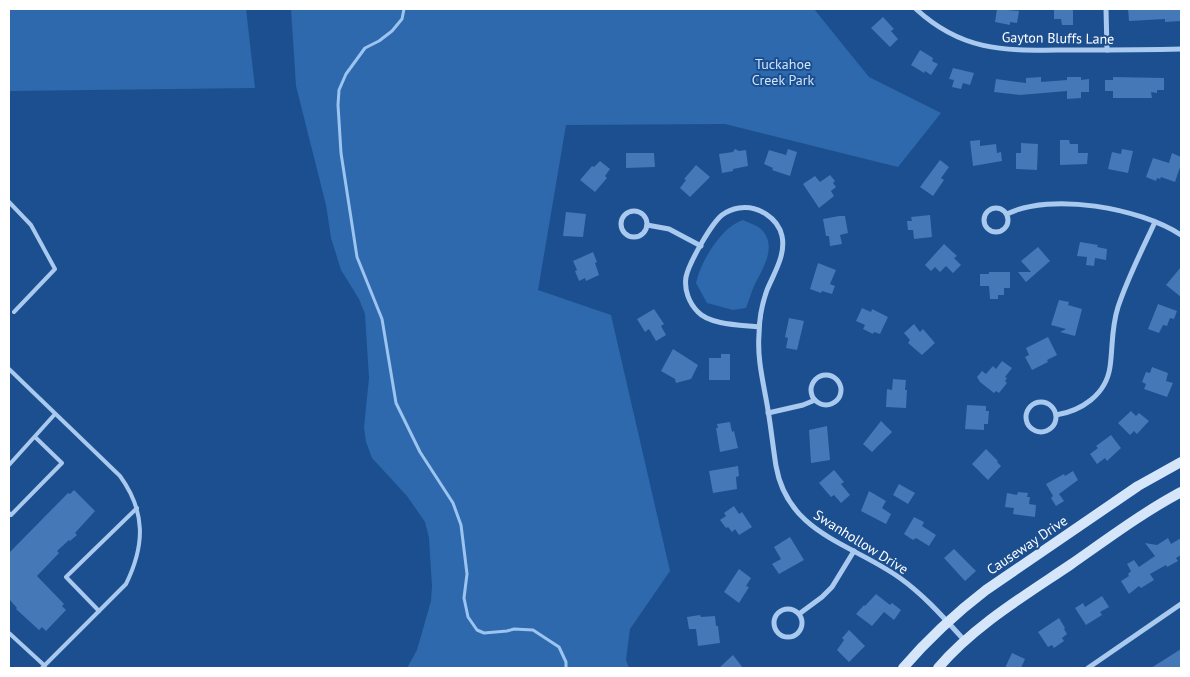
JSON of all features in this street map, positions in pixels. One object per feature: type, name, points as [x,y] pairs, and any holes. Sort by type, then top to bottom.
[{"type":"street","name":"Gayton Bluffs Lane","points":[[916,9],[951,34],[970,42],[996,49],[1023,51],[1181,49]]},
{"type":"street","points":[[1106,9],[1107,50]]},
{"type":"street","points":[[1006,214],[1026,207],[1081,205],[1118,210],[1155,222],[1181,235]]},
{"type":"street","name":"Swanhollow Drive","points":[[759,327],[710,319],[698,312],[690,302],[686,288],[688,270],[700,246],[719,218],[731,210],[740,208],[758,210],[770,217],[778,225],[782,236],[783,253],[767,292],[761,314],[759,358],[776,468],[788,501],[802,518],[820,531],[898,576],[917,590],[965,641]]},
{"type":"street","points":[[992,208],[1000,209],[1006,214],[1008,218],[1006,227],[999,232],[991,231],[985,226],[985,213],[992,208]]},
{"type":"street","points":[[633,211],[642,214],[647,226],[643,234],[630,237],[623,231],[620,223],[625,214],[633,211]]},
{"type":"street","points":[[1056,415],[1083,406],[1101,388],[1110,370],[1112,332],[1118,307],[1155,222]]},
{"type":"street","points":[[647,226],[669,229],[700,246]]},
{"type":"street","points":[[768,413],[816,400],[819,403],[828,404],[836,400],[841,392],[837,380],[829,375],[820,376],[816,379],[811,392],[816,400]]},
{"type":"street","points":[[1039,403],[1048,404],[1056,415],[1052,428],[1044,432],[1031,428],[1027,420],[1031,407],[1039,403]]},
{"type":"street","name":"Causeway Drive","points":[[903,668],[925,643],[967,604],[1138,486],[1181,462]]},
{"type":"street","points":[[938,668],[979,629],[1024,596],[1152,509],[1181,492]]},
{"type":"street","points":[[799,614],[822,598],[832,587],[854,551]]},
{"type":"street","points":[[1088,668],[1181,604]]},
{"type":"street","points":[[791,609],[799,614],[802,624],[798,632],[789,636],[776,631],[774,622],[778,613],[791,609]]},
{"type":"lane","points":[[9,202],[31,225],[55,269],[14,312]]},
{"type":"lane","points":[[9,369],[120,476],[128,487],[137,508],[141,530],[133,569],[126,584],[43,667],[9,633]]},
{"type":"lane","points":[[9,465],[55,414]]},
{"type":"lane","points":[[9,513],[11,515],[62,463],[35,437]]},
{"type":"lane","points":[[100,611],[66,577],[137,508]]},
{"type":"green space","points":[[9,9],[246,9],[255,88],[9,91]]},
{"type":"green space","name":"Tuckahoe Creek Park","points":[[291,9],[814,9],[869,77],[941,113],[898,167],[725,124],[566,125],[538,290],[611,315],[670,571],[630,629],[626,660],[629,668],[407,668],[417,650],[431,601],[429,538],[425,522],[407,496],[372,458],[366,442],[364,427],[369,378],[365,314],[359,299],[341,270],[331,238],[326,205],[296,86]]},
{"type":"green space","points":[[743,220],[763,231],[769,245],[767,259],[746,308],[733,310],[707,303],[696,283],[702,265],[713,246],[727,230]]},
{"type":"building","points":[[997,9],[1019,11],[1017,23],[1010,22],[1010,25],[995,22]]},
{"type":"building","points":[[1073,9],[1073,25],[1062,25],[1061,19],[1054,19],[1054,10]]},
{"type":"building","points":[[1128,9],[1181,9],[1181,21],[1165,22],[1165,19],[1129,21]]},
{"type":"building","points":[[883,17],[894,29],[891,31],[898,39],[890,47],[871,28]]},
{"type":"building","points":[[920,50],[933,58],[932,61],[938,64],[931,75],[911,65]]},
{"type":"building","points":[[953,68],[974,73],[970,85],[963,83],[961,89],[952,87],[954,80],[949,79]]},
{"type":"building","points":[[1041,77],[1041,82],[1067,80],[1067,77],[1081,77],[1081,80],[1089,79],[1089,92],[1081,92],[1081,98],[1067,99],[1067,91],[1020,95],[994,92],[996,79],[1026,83],[1026,78]]},
{"type":"building","points":[[1113,77],[1164,78],[1164,90],[1157,90],[1157,93],[1151,92],[1152,98],[1113,98],[1113,91],[1105,91],[1105,80],[1113,80]]},
{"type":"building","points":[[980,140],[980,146],[996,144],[997,153],[1001,152],[1002,161],[973,166],[970,141]]},
{"type":"building","points":[[1060,140],[1069,140],[1070,144],[1078,144],[1078,153],[1088,153],[1087,164],[1060,165]]},
{"type":"building","points":[[1021,143],[1038,144],[1037,170],[1016,169],[1016,153],[1021,153]]},
{"type":"building","points":[[735,149],[739,151],[746,150],[748,166],[722,173],[719,154],[733,152]]},
{"type":"building","points":[[788,149],[797,152],[790,176],[772,170],[773,168],[764,164],[769,150],[786,155]]},
{"type":"building","points":[[1122,149],[1133,151],[1128,173],[1108,169],[1112,152],[1121,154]]},
{"type":"building","points":[[626,153],[654,153],[655,167],[626,168]]},
{"type":"building","points":[[1172,153],[1181,157],[1181,164],[1175,182],[1161,177],[1160,179],[1157,178],[1156,181],[1146,177],[1153,158],[1169,163]]},
{"type":"building","points":[[940,160],[949,167],[941,178],[944,180],[933,196],[920,187]]},
{"type":"building","points":[[600,161],[610,169],[605,176],[607,178],[595,192],[580,180],[592,166],[594,167]]},
{"type":"building","points":[[696,165],[710,177],[690,197],[680,188],[686,180],[684,179]]},
{"type":"building","points":[[830,175],[835,181],[833,183],[836,187],[831,191],[834,196],[819,208],[803,184],[815,176],[820,182]]},
{"type":"building","points":[[566,212],[586,214],[583,237],[563,236]]},
{"type":"building","points":[[930,215],[932,237],[914,239],[913,230],[908,230],[907,221],[912,221],[911,217]]},
{"type":"building","points":[[845,216],[848,233],[840,235],[842,244],[830,246],[829,236],[826,236],[823,219]]},
{"type":"building","points":[[1080,242],[1098,245],[1097,247],[1107,249],[1106,260],[1095,258],[1094,266],[1086,265],[1087,257],[1077,256]]},
{"type":"building","points":[[944,244],[957,256],[954,258],[961,265],[953,273],[946,266],[940,272],[935,267],[931,271],[925,265]]},
{"type":"building","points":[[1038,247],[1050,261],[1026,282],[1018,272],[1031,272],[1021,261]]},
{"type":"building","points":[[593,252],[599,275],[586,281],[585,278],[579,281],[573,261]]},
{"type":"building","points":[[818,263],[836,270],[830,284],[835,286],[832,294],[810,289]]},
{"type":"building","points":[[1181,267],[1181,297],[1166,285]]},
{"type":"building","points":[[989,272],[1010,272],[1010,288],[1004,288],[1004,295],[998,295],[998,299],[990,299],[989,286],[980,286],[980,274],[989,274]]},
{"type":"building","points":[[1059,300],[1069,302],[1068,305],[1082,309],[1075,336],[1060,332],[1066,329],[1051,325]]},
{"type":"building","points":[[1158,304],[1177,311],[1174,319],[1170,318],[1167,326],[1163,325],[1159,333],[1148,329]]},
{"type":"building","points":[[862,308],[871,312],[872,309],[888,317],[880,334],[874,332],[873,334],[863,329],[865,325],[856,321]]},
{"type":"building","points":[[654,309],[664,324],[661,326],[666,335],[656,341],[649,329],[645,332],[637,319]]},
{"type":"building","points":[[789,318],[804,321],[797,350],[786,348],[788,338],[785,337]]},
{"type":"building","points":[[914,324],[920,332],[923,329],[935,343],[922,355],[908,343],[910,340],[904,333]]},
{"type":"building","points":[[1048,337],[1057,355],[1032,370],[1025,357],[1029,355],[1026,348]]},
{"type":"building","points":[[673,349],[698,365],[691,379],[676,383],[675,379],[661,371]]},
{"type":"building","points":[[721,354],[730,354],[730,380],[709,380],[709,358],[721,358]]},
{"type":"building","points":[[1002,361],[1012,368],[1005,377],[1007,378],[1005,381],[1007,383],[999,393],[996,391],[994,393],[980,382],[977,377],[982,371],[986,374],[993,366],[996,369]]},
{"type":"building","points":[[1152,367],[1168,373],[1166,381],[1173,383],[1167,397],[1144,389],[1146,384],[1142,382],[1146,372],[1150,373]]},
{"type":"building","points":[[893,379],[906,380],[906,408],[886,407],[887,389],[892,390]]},
{"type":"building","points":[[967,405],[986,406],[986,411],[989,411],[988,424],[984,424],[984,430],[965,429]]},
{"type":"building","points":[[1131,411],[1136,416],[1139,413],[1149,421],[1137,434],[1134,431],[1130,435],[1118,423]]},
{"type":"building","points":[[881,421],[892,432],[872,452],[863,444]]},
{"type":"building","points":[[730,422],[738,448],[720,452],[717,424]]},
{"type":"building","points":[[827,426],[830,460],[811,463],[809,430]]},
{"type":"building","points":[[1111,435],[1121,448],[1107,461],[1105,458],[1097,464],[1090,454],[1098,448],[1096,446]]},
{"type":"building","points":[[986,449],[1001,466],[988,480],[972,464]]},
{"type":"building","points":[[738,466],[739,476],[736,477],[737,489],[713,493],[709,471]]},
{"type":"building","points":[[834,470],[844,482],[841,484],[850,495],[841,503],[834,495],[831,497],[819,483]]},
{"type":"building","points":[[1073,471],[1078,480],[1059,494],[1064,501],[1056,506],[1046,484]]},
{"type":"building","points":[[899,484],[915,493],[908,504],[893,495]]},
{"type":"building","points":[[74,490],[95,511],[75,533],[77,535],[57,551],[59,553],[37,576],[64,604],[62,606],[66,610],[46,631],[42,627],[39,630],[16,609],[9,599],[9,553],[68,493],[70,494]]},
{"type":"building","points":[[869,491],[886,501],[882,508],[891,514],[886,524],[861,511]]},
{"type":"building","points":[[1018,492],[1028,493],[1027,497],[1030,497],[1029,504],[1036,505],[1035,517],[1013,514],[1014,508],[1005,507],[1007,493],[1017,495]]},
{"type":"building","points":[[734,506],[739,514],[742,512],[752,527],[739,535],[735,529],[732,532],[728,527],[726,528],[720,520],[726,516],[724,513]]},
{"type":"building","points":[[914,517],[924,522],[922,526],[936,535],[929,546],[916,538],[913,540],[904,534]]},
{"type":"building","points":[[790,537],[804,560],[779,574],[772,564],[781,559],[774,547]]},
{"type":"building","points":[[1168,538],[1171,544],[1181,538],[1181,555],[1176,558],[1178,561],[1150,574],[1154,580],[1141,588],[1139,586],[1129,594],[1121,581],[1129,576],[1128,574],[1131,571],[1127,564],[1134,560],[1139,567],[1155,556],[1145,543],[1157,545]]},
{"type":"building","points":[[954,549],[976,571],[965,581],[944,558]]},
{"type":"building","points":[[739,569],[751,578],[746,586],[749,587],[739,603],[724,592]]},
{"type":"building","points":[[876,594],[890,605],[892,603],[901,610],[894,620],[884,612],[872,626],[856,614]]},
{"type":"building","points":[[1102,596],[1109,607],[1100,612],[1102,615],[1086,625],[1075,608],[1083,603],[1085,607]]},
{"type":"building","points":[[700,615],[701,617],[715,616],[720,643],[698,646],[696,629],[689,629],[687,617]]},
{"type":"building","points":[[1059,618],[1067,634],[1062,638],[1064,641],[1054,648],[1052,645],[1048,647],[1038,632]]},
{"type":"building","points":[[849,630],[865,646],[849,662],[837,650],[844,640],[842,638]]},
{"type":"building","points":[[1181,649],[1181,668],[1151,668]]},
{"type":"building","points":[[1012,653],[1025,659],[1021,668],[1005,668]]},
{"type":"building","points":[[733,655],[743,668],[719,668]]},
{"type":"waterway","points":[[404,9],[402,19],[392,31],[379,41],[365,48],[346,74],[339,90],[341,153],[357,257],[382,319],[396,403],[420,452],[453,503],[461,525],[467,574],[464,598],[468,617],[477,630],[484,633],[514,629],[533,630],[559,647],[566,662],[566,668]]}]
